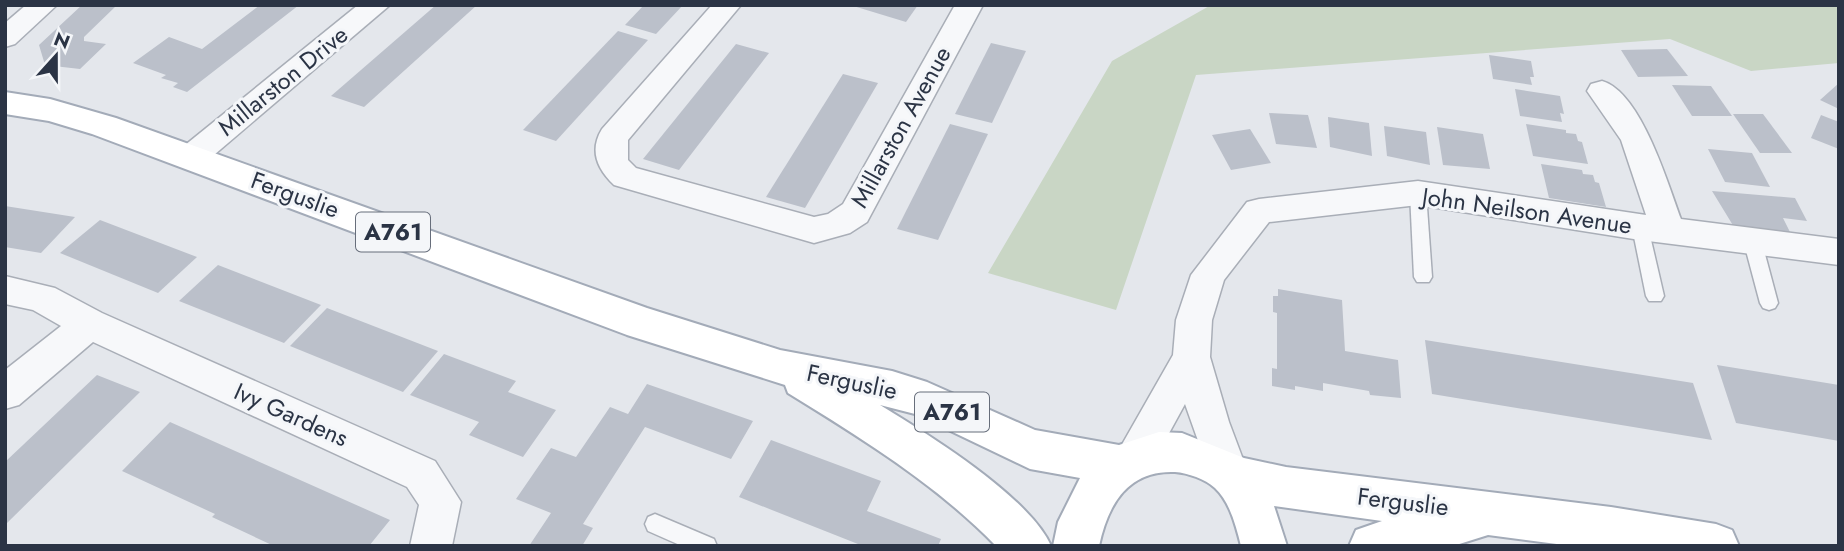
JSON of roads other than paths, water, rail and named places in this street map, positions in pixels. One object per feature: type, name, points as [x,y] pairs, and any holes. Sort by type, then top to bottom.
[{"type":"main road","name":"Ferguslie","points":[[5,103],[73,116],[640,323],[780,367],[892,389],[927,400],[1030,449],[1128,460]]},
{"type":"main road","name":"Ferguslie","points":[[780,367],[933,461],[1006,523],[1028,546]]},
{"type":"main road","name":"A761","points":[[1128,460],[1153,451],[1174,451],[1191,454],[1229,472]]},
{"type":"main road","points":[[1076,546],[1078,530],[1089,503],[1103,482],[1128,460]]},
{"type":"main road","name":"Ferguslie","points":[[1229,472],[1286,488],[1716,546]]},
{"type":"main road","points":[[1229,472],[1249,504],[1264,546]]},
{"type":"main road","name":"Ferguslie","points":[[1372,546],[1491,514]]},
{"type":"street","points":[[5,38],[43,5]]},
{"type":"street","name":"Millarston Drive","points":[[190,158],[376,5]]},
{"type":"street","name":"Millarston Avenue","points":[[727,5],[613,137],[610,154],[612,163],[625,177],[814,230],[838,225],[855,213],[969,5]]},
{"type":"street","name":"John Neilson Avenue","points":[[1602,91],[1636,137],[1654,228]]},
{"type":"street","name":"John Neilson Avenue","points":[[1229,472],[1209,422],[1191,357],[1196,309],[1208,275],[1259,211],[1418,193],[1754,243],[1839,252]]},
{"type":"street","name":"Ivy Gardens","points":[[5,289],[42,298],[89,324],[421,474],[440,502],[431,546]]},
{"type":"street","points":[[5,393],[89,324]]},
{"type":"street","name":"John Neilson Avenue","points":[[1128,460],[1191,357]]},
{"type":"lane","points":[[1418,193],[1423,277]]},
{"type":"lane","points":[[1654,228],[1655,296]]},
{"type":"lane","points":[[1754,243],[1769,303]]},
{"type":"lane","points":[[655,524],[707,546]]}]
